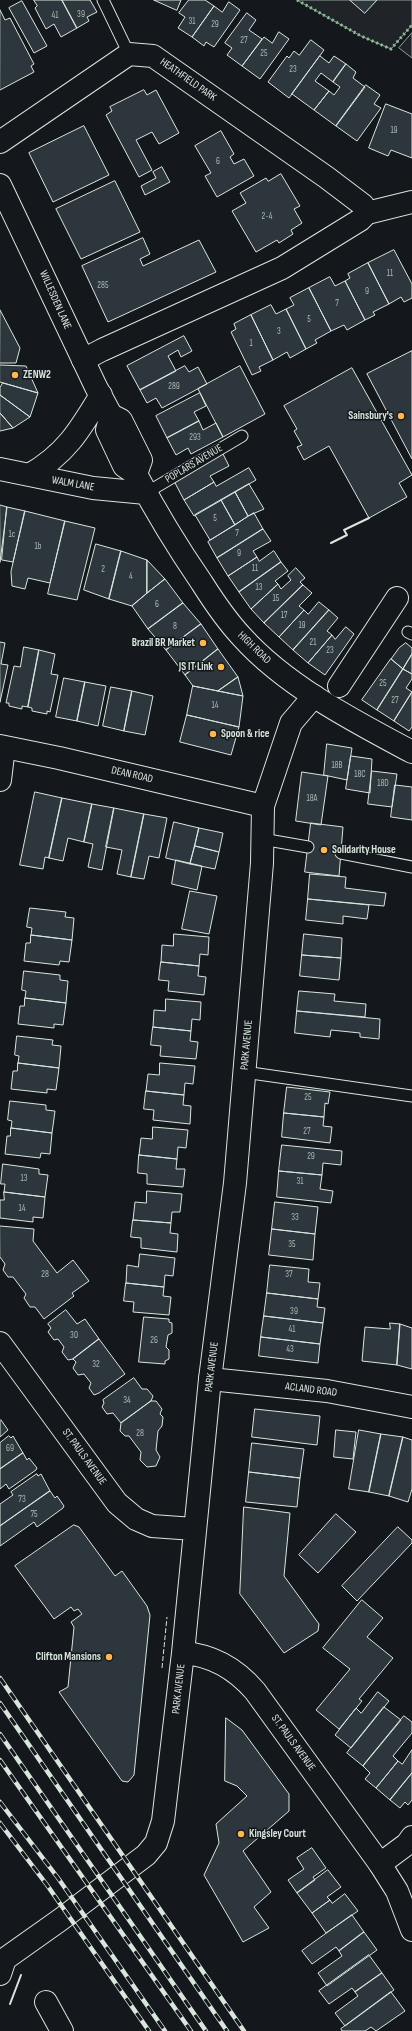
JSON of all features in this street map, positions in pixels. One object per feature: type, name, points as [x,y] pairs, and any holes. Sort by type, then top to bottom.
[{"type":"street","points":[[0,142],[129,54]]},
{"type":"street","name":"HEATHFIELD PARK","points":[[129,54],[153,56],[326,177],[363,205],[367,213]]},
{"type":"street","name":"WILLESDEN LANE","points":[[0,185],[31,247],[83,360],[111,415],[107,430],[124,466],[141,483]]},
{"type":"street","points":[[83,360],[282,268],[360,220],[367,213],[411,204]]},
{"type":"street","points":[[29,475],[44,467],[63,451],[81,429],[101,395]]},
{"type":"street","name":"WALM LANE","points":[[0,469],[93,488],[141,483]]},
{"type":"street","name":"HIGH ROAD","points":[[141,483],[181,553],[220,610],[242,637],[267,661],[314,696],[412,752]]},
{"type":"street","points":[[339,686],[397,598]]},
{"type":"street","name":"PARK AVENUE","points":[[0,1974],[4,1959],[60,1920],[146,1855],[156,1843],[163,1820],[183,1653],[194,1529],[210,1379],[235,1183],[261,870],[263,806],[291,723],[314,696]]},
{"type":"street","points":[[0,780],[2,747]]},
{"type":"street","name":"DEAN ROAD","points":[[2,747],[58,758],[263,806]]},
{"type":"street","name":"ST. PAULS AVENUE","points":[[0,1343],[117,1503],[136,1520],[152,1526],[194,1529]]},
{"type":"street","name":"ACLAND ROAD","points":[[210,1379],[327,1391],[412,1407]]},
{"type":"street","name":"ST. PAULS AVENUE","points":[[183,1653],[197,1654],[221,1664],[241,1675],[255,1691],[380,1864],[397,1891],[412,1930]]},
{"type":"street","points":[[380,1864],[407,1844],[412,1837]]},
{"type":"street","points":[[46,2002],[62,2031]]},
{"type":"lane","points":[[103,0],[129,54]]},
{"type":"lane","name":"POPLARS AVENUE","points":[[141,483],[242,436]]},
{"type":"lane","points":[[262,839],[308,847]]},
{"type":"lane","points":[[341,853],[412,867]]},
{"type":"lane","points":[[244,1072],[412,1096]]},
{"type":"shaded area","points":[[297,0],[412,0],[412,25],[391,49],[361,36]]},
{"type":"shaded area","points":[[412,33],[412,58],[399,48]]},
{"type":"building","points":[[34,0],[62,0],[77,28],[61,37],[54,24],[46,29],[35,8],[37,6]]},
{"type":"building","points":[[62,0],[90,0],[97,12],[87,17],[89,21],[77,28]]},
{"type":"building","points":[[154,0],[181,0],[177,10]]},
{"type":"building","points":[[189,0],[205,0],[214,6],[192,37],[178,28],[185,17],[179,13]]},
{"type":"building","points":[[350,0],[377,0],[365,13]]},
{"type":"building","points":[[22,1],[47,46],[34,53],[9,8]]},
{"type":"building","points":[[229,2],[240,10],[214,47],[206,42],[204,46],[192,37],[214,6],[222,12]]},
{"type":"building","points":[[0,10],[5,20],[10,18],[34,64],[31,66],[34,72],[0,90]]},
{"type":"building","points":[[247,13],[256,20],[249,30],[262,39],[242,66],[227,55],[232,48],[225,43]]},
{"type":"building","points":[[279,32],[289,39],[260,79],[242,66],[264,37],[272,43]]},
{"type":"building","points":[[311,40],[324,50],[289,98],[268,82],[287,56],[289,58],[294,51],[299,55]]},
{"type":"building","points":[[320,56],[329,63],[334,56],[346,64],[333,82],[321,73],[315,81],[329,91],[314,110],[292,94]]},
{"type":"building","points":[[346,64],[356,72],[353,78],[365,87],[336,126],[314,110],[329,91],[334,95],[340,87],[333,82]]},
{"type":"building","points":[[366,85],[380,95],[374,104],[381,108],[357,141],[336,126]]},
{"type":"building","points":[[144,90],[147,95],[156,90],[179,133],[159,144],[152,132],[136,140],[152,170],[139,177],[106,115],[112,111],[110,107]]},
{"type":"building","points":[[386,104],[412,114],[412,158],[391,150],[388,156],[369,148]]},
{"type":"building","points":[[84,126],[109,175],[53,202],[29,153]]},
{"type":"building","points":[[221,131],[234,154],[230,157],[234,164],[244,159],[254,176],[217,197],[205,176],[211,173],[195,146]]},
{"type":"building","points":[[162,167],[170,182],[145,195],[141,186],[156,178],[153,172]]},
{"type":"building","points":[[281,174],[300,206],[294,209],[302,223],[291,230],[293,234],[279,243],[277,240],[256,252],[232,211],[246,203],[240,193],[266,178],[268,181]]},
{"type":"building","points":[[115,181],[140,232],[81,259],[56,209]]},
{"type":"building","points":[[143,238],[150,254],[140,259],[143,266],[199,240],[216,272],[108,322],[82,266]]},
{"type":"building","points":[[394,250],[412,284],[412,298],[404,302],[401,297],[389,304],[368,263]]},
{"type":"building","points":[[368,263],[389,304],[373,312],[375,315],[365,320],[345,281],[350,278],[348,274]]},
{"type":"building","points":[[330,277],[335,286],[345,281],[365,320],[347,330],[344,325],[331,331],[309,288]]},
{"type":"building","points":[[309,288],[331,331],[315,340],[317,343],[306,349],[286,309],[294,305],[290,298]]},
{"type":"building","points":[[271,305],[276,314],[286,309],[306,349],[290,358],[287,352],[273,360],[251,315]]},
{"type":"building","points":[[0,310],[20,348],[16,363],[0,363]]},
{"type":"building","points":[[251,315],[273,360],[259,367],[261,371],[252,375],[231,332],[236,329],[234,324]]},
{"type":"building","points":[[184,336],[192,351],[181,357],[178,350],[168,356],[176,371],[140,390],[127,366]]},
{"type":"building","name":"Sainsbury's","points":[[412,351],[412,459],[367,374]]},
{"type":"building","name":"ZENW2","points":[[0,365],[26,366],[38,393],[0,382]]},
{"type":"building","points":[[185,366],[189,372],[198,367],[207,384],[162,408],[156,398],[147,403],[140,390]]},
{"type":"building","points":[[240,366],[265,414],[223,437],[198,389]]},
{"type":"building","points":[[352,368],[412,475],[399,483],[407,497],[369,518],[329,446],[304,460],[297,447],[302,445],[294,431],[297,429],[284,406]]},
{"type":"building","points":[[3,383],[38,393],[30,417],[0,395],[0,388]]},
{"type":"building","points":[[200,393],[206,406],[194,412],[199,421],[167,438],[156,416]]},
{"type":"building","points":[[0,395],[30,417],[13,428],[0,413]]},
{"type":"building","points":[[0,413],[13,428],[0,431]]},
{"type":"building","points":[[199,421],[203,430],[216,423],[223,437],[191,454],[188,448],[176,455],[167,438]]},
{"type":"building","points":[[223,454],[229,466],[210,476],[214,482],[184,500],[174,481]]},
{"type":"building","points":[[249,468],[256,480],[194,516],[184,500],[214,482],[216,486]]},
{"type":"building","points":[[249,484],[264,509],[248,516],[235,492]]},
{"type":"building","points":[[235,492],[248,516],[235,525],[221,500]]},
{"type":"building","points":[[221,500],[235,525],[210,540],[195,515]]},
{"type":"building","points":[[0,505],[7,507],[0,562]]},
{"type":"building","points":[[7,507],[25,511],[13,562],[2,560]]},
{"type":"building","points":[[25,511],[65,521],[50,583],[28,578],[25,589],[12,586],[11,572]]},
{"type":"building","points":[[254,513],[263,529],[217,558],[208,542]]},
{"type":"building","points":[[65,521],[95,528],[77,600],[48,594]]},
{"type":"building","points":[[263,529],[271,541],[253,551],[257,557],[228,576],[217,558]]},
{"type":"building","points":[[96,544],[121,551],[109,599],[84,590]]},
{"type":"building","points":[[121,551],[147,560],[147,593],[132,606],[109,599]]},
{"type":"building","points":[[274,551],[281,562],[239,592],[228,576],[257,557],[259,561]]},
{"type":"building","points":[[147,560],[165,579],[147,593]]},
{"type":"building","points":[[281,562],[288,571],[275,581],[278,584],[251,609],[239,592]]},
{"type":"building","points":[[296,568],[305,578],[300,582],[303,585],[264,623],[251,609],[278,584],[281,589],[291,580],[288,576]]},
{"type":"building","points":[[165,579],[183,603],[148,629],[132,606]]},
{"type":"building","points":[[303,585],[312,593],[299,606],[304,610],[279,637],[264,623]]},
{"type":"building","points":[[319,602],[329,610],[293,650],[279,637],[304,610],[308,614]]},
{"type":"building","points":[[183,603],[201,624],[166,650],[148,629]]},
{"type":"building","points":[[329,610],[338,618],[327,631],[332,635],[308,663],[293,650]]},
{"type":"building","points":[[201,624],[218,649],[185,675],[166,650]]},
{"type":"building","points":[[346,627],[354,634],[325,675],[308,663],[332,635],[335,639]]},
{"type":"building","points":[[0,642],[5,643],[1,664],[8,665],[0,702]]},
{"type":"building","points":[[406,643],[412,648],[412,654],[403,669],[391,659],[399,648]]},
{"type":"building","points":[[24,647],[39,650],[28,707],[22,706],[22,709],[9,706],[9,703],[6,703],[14,666],[20,667]]},
{"type":"building","points":[[218,649],[238,677],[218,691],[193,686],[185,675]]},
{"type":"building","points":[[39,650],[55,654],[51,674],[58,675],[50,712],[47,711],[47,714],[32,711],[32,708],[28,707]]},
{"type":"building","points":[[412,654],[412,674],[403,669]]},
{"type":"building","points":[[391,659],[403,669],[377,710],[362,700]]},
{"type":"building","points":[[403,669],[412,674],[412,679],[406,688],[412,692],[394,721],[377,710]]},
{"type":"building","points":[[238,677],[243,696],[218,691]]},
{"type":"building","points":[[64,678],[85,682],[77,721],[56,717]]},
{"type":"building","points":[[85,682],[106,686],[98,726],[77,721]]},
{"type":"building","points":[[193,686],[243,696],[239,727],[187,715]]},
{"type":"building","points":[[111,687],[132,691],[124,731],[103,726]]},
{"type":"building","points":[[132,691],[153,696],[145,735],[124,731]]},
{"type":"building","points":[[412,692],[412,727],[409,731],[394,721]]},
{"type":"building","points":[[187,715],[239,727],[231,755],[180,742]]},
{"type":"building","points":[[327,744],[352,748],[347,780],[324,775]]},
{"type":"building","points":[[351,756],[372,759],[370,793],[346,789]]},
{"type":"building","points":[[372,771],[397,774],[392,807],[368,804]]},
{"type":"building","points":[[302,772],[328,776],[321,825],[296,821]]},
{"type":"building","points":[[395,785],[412,787],[412,820],[391,817]]},
{"type":"building","points":[[35,792],[62,798],[49,858],[45,857],[43,869],[20,865]]},
{"type":"building","points":[[62,798],[92,804],[84,842],[68,838],[63,861],[49,858]]},
{"type":"building","points":[[92,804],[114,808],[102,870],[88,867],[93,844],[84,842]]},
{"type":"building","points":[[114,808],[144,814],[131,877],[117,874],[122,850],[106,847]]},
{"type":"building","points":[[144,814],[167,818],[159,858],[149,856],[144,879],[131,877]]},
{"type":"building","points":[[174,822],[199,828],[190,864],[166,858]]},
{"type":"building","name":"Solidarity House","points":[[311,823],[343,827],[339,876],[305,872]]},
{"type":"building","points":[[199,828],[223,833],[219,852],[195,846]]},
{"type":"building","points":[[195,846],[219,852],[215,869],[190,864]]},
{"type":"building","points":[[176,860],[202,866],[197,890],[172,884]]},
{"type":"building","points":[[310,874],[346,877],[345,888],[386,893],[384,906],[308,899]]},
{"type":"building","points":[[190,891],[217,896],[209,934],[182,929]]},
{"type":"building","points":[[308,899],[369,905],[367,919],[343,916],[343,924],[306,920]]},
{"type":"building","points":[[30,908],[66,912],[65,917],[74,918],[72,940],[31,935],[32,928],[27,927]]},
{"type":"building","points":[[174,934],[209,937],[208,955],[200,954],[199,966],[161,962],[162,945],[173,946]]},
{"type":"building","points":[[304,934],[342,938],[341,958],[302,955]]},
{"type":"building","points":[[31,935],[72,940],[69,962],[60,961],[59,965],[24,961],[26,943],[30,943]]},
{"type":"building","points":[[302,955],[341,958],[339,980],[300,976]]},
{"type":"building","points":[[161,962],[199,966],[198,976],[206,977],[204,995],[168,991],[169,981],[159,980]]},
{"type":"building","points":[[24,971],[60,975],[60,980],[68,981],[66,1003],[25,998],[26,991],[22,990]]},
{"type":"building","points":[[299,991],[335,994],[334,1001],[366,1004],[365,1017],[297,1011]]},
{"type":"building","points":[[25,998],[66,1003],[63,1025],[54,1024],[54,1028],[18,1024],[20,1006],[24,1006]]},
{"type":"building","points":[[166,999],[201,1002],[200,1020],[192,1019],[191,1031],[153,1027],[154,1010],[165,1011]]},
{"type":"building","points":[[297,1011],[380,1019],[379,1039],[360,1037],[360,1033],[331,1030],[330,1037],[295,1033]]},
{"type":"building","points":[[153,1027],[191,1031],[190,1041],[198,1042],[196,1059],[160,1056],[161,1046],[151,1045]]},
{"type":"building","points":[[17,1036],[53,1040],[52,1045],[61,1046],[59,1068],[18,1063],[19,1056],[15,1055]]},
{"type":"building","points":[[18,1063],[59,1068],[56,1090],[47,1089],[47,1093],[11,1089],[13,1071],[17,1071]]},
{"type":"building","points":[[160,1063],[195,1066],[193,1084],[185,1083],[184,1095],[146,1091],[148,1074],[159,1075]]},
{"type":"building","points":[[287,1087],[330,1092],[328,1104],[325,1103],[324,1117],[284,1113]]},
{"type":"building","points":[[146,1091],[184,1095],[183,1105],[191,1106],[190,1124],[153,1120],[154,1110],[144,1109]]},
{"type":"building","points":[[10,1101],[46,1105],[46,1110],[55,1111],[52,1133],[11,1128],[12,1121],[8,1120]]},
{"type":"building","points":[[284,1113],[324,1117],[323,1126],[332,1127],[330,1143],[282,1137]]},
{"type":"building","points":[[153,1127],[188,1130],[186,1148],[178,1147],[177,1159],[139,1155],[141,1138],[152,1139]]},
{"type":"building","points":[[11,1128],[52,1133],[50,1154],[41,1153],[40,1158],[5,1154],[7,1136],[10,1136]]},
{"type":"building","points":[[282,1145],[342,1151],[341,1165],[323,1163],[322,1175],[279,1171]]},
{"type":"building","points":[[139,1155],[177,1159],[176,1169],[185,1169],[183,1187],[147,1184],[147,1174],[138,1173]]},
{"type":"building","points":[[3,1164],[39,1169],[39,1174],[48,1175],[45,1197],[4,1192],[5,1184],[1,1184]]},
{"type":"building","points":[[279,1171],[322,1175],[320,1189],[333,1191],[331,1203],[277,1197]]},
{"type":"building","points":[[147,1191],[182,1194],[180,1212],[172,1212],[171,1223],[133,1220],[135,1202],[146,1203]]},
{"type":"building","points":[[4,1192],[45,1197],[43,1218],[33,1217],[33,1222],[0,1218],[0,1200],[4,1200]]},
{"type":"building","points":[[275,1202],[318,1207],[315,1234],[272,1229]]},
{"type":"building","points":[[133,1220],[171,1223],[170,1233],[178,1234],[177,1252],[141,1248],[141,1238],[131,1237]]},
{"type":"building","points":[[0,1226],[34,1229],[33,1241],[57,1273],[73,1260],[89,1281],[72,1293],[74,1296],[44,1319],[35,1307],[30,1307],[24,1298],[26,1294],[13,1277],[8,1277],[3,1270],[5,1264],[0,1257]]},
{"type":"building","points":[[272,1229],[315,1234],[313,1260],[269,1255]]},
{"type":"building","points":[[140,1254],[175,1258],[173,1276],[165,1275],[164,1287],[126,1283],[127,1265],[138,1267]]},
{"type":"building","points":[[270,1265],[309,1269],[308,1282],[320,1283],[318,1299],[267,1293]]},
{"type":"building","points":[[126,1283],[164,1287],[163,1296],[171,1297],[169,1315],[133,1312],[134,1302],[124,1301]]},
{"type":"building","points":[[267,1293],[318,1299],[317,1307],[325,1308],[323,1323],[264,1316]]},
{"type":"building","points":[[66,1310],[77,1324],[85,1319],[99,1339],[73,1359],[68,1360],[62,1352],[64,1347],[58,1339],[54,1340],[48,1332],[51,1328],[48,1324]]},
{"type":"building","points":[[264,1316],[323,1323],[320,1344],[261,1337]]},
{"type":"building","points":[[144,1317],[169,1319],[169,1322],[172,1323],[172,1333],[168,1335],[166,1347],[169,1350],[169,1359],[165,1361],[165,1364],[139,1362]]},
{"type":"building","points":[[390,1323],[400,1324],[397,1365],[362,1361],[365,1327],[390,1329]]},
{"type":"building","points":[[400,1324],[412,1328],[412,1369],[397,1365]]},
{"type":"building","points":[[261,1337],[320,1344],[318,1363],[259,1356]]},
{"type":"building","points":[[99,1339],[125,1374],[94,1395],[89,1388],[91,1383],[84,1374],[78,1375],[73,1368],[76,1362],[73,1359]]},
{"type":"building","points":[[134,1378],[142,1389],[147,1389],[153,1396],[151,1401],[121,1423],[113,1413],[107,1414],[102,1407],[104,1403],[103,1400]]},
{"type":"building","points":[[151,1401],[156,1401],[162,1409],[160,1414],[163,1417],[162,1426],[158,1431],[156,1450],[160,1457],[156,1466],[147,1467],[140,1460],[141,1452],[129,1436],[125,1436],[120,1431],[121,1423]]},
{"type":"building","points":[[255,1409],[320,1416],[317,1445],[252,1437]]},
{"type":"building","points":[[1,1420],[8,1430],[0,1437],[0,1421]]},
{"type":"building","points":[[336,1430],[356,1432],[353,1459],[334,1457]]},
{"type":"building","points":[[359,1430],[381,1434],[369,1492],[349,1489]]},
{"type":"building","points":[[381,1434],[403,1437],[389,1496],[369,1492]]},
{"type":"building","points":[[9,1436],[11,1438],[13,1436],[23,1453],[0,1469],[0,1443]]},
{"type":"building","points":[[403,1437],[412,1440],[412,1489],[408,1502],[389,1496]]},
{"type":"building","points":[[252,1443],[304,1449],[300,1478],[249,1472]]},
{"type":"building","points":[[23,1453],[27,1460],[29,1458],[37,1468],[36,1470],[9,1489],[6,1484],[0,1489],[0,1469]]},
{"type":"building","points":[[249,1472],[300,1478],[297,1507],[246,1502]]},
{"type":"building","points":[[37,1474],[38,1476],[41,1474],[50,1491],[0,1526],[0,1504],[13,1495],[11,1492]]},
{"type":"building","points":[[50,1491],[55,1498],[57,1496],[64,1506],[63,1508],[37,1527],[34,1522],[0,1546],[0,1526]]},
{"type":"building","points":[[244,1507],[290,1513],[284,1576],[319,1624],[318,1631],[284,1653],[240,1594]]},
{"type":"building","points":[[336,1514],[356,1532],[318,1573],[299,1555]]},
{"type":"building","name":"Clifton Mansions","points":[[74,1525],[79,1527],[115,1576],[122,1571],[147,1606],[150,1615],[134,1775],[128,1782],[122,1781],[59,1692],[68,1687],[74,1627],[71,1622],[82,1614],[78,1609],[74,1611],[71,1607],[54,1619],[15,1566]]},
{"type":"building","points":[[398,1527],[412,1540],[412,1543],[357,1601],[342,1586]]},
{"type":"building","points":[[362,1600],[383,1618],[367,1637],[393,1658],[359,1699],[362,1701],[339,1729],[316,1710],[350,1669],[323,1648]]},
{"type":"building","points":[[378,1692],[389,1701],[351,1748],[335,1735],[356,1708],[361,1713]]},
{"type":"building","points":[[384,1707],[401,1720],[363,1766],[347,1753]]},
{"type":"building","points":[[404,1716],[412,1722],[412,1733],[393,1756],[398,1761],[376,1788],[365,1779],[370,1773],[363,1766]]},
{"type":"building","name":"Kingsley Court","points":[[226,1718],[242,1730],[289,1794],[289,1811],[243,1851],[271,1892],[254,1907],[269,1928],[243,1942],[204,1875],[219,1843],[216,1824],[247,1796],[237,1786],[225,1781]]},
{"type":"building","points":[[412,1750],[412,1773],[390,1800],[376,1788],[398,1761],[402,1764]]},
{"type":"building","points":[[412,1773],[412,1800],[408,1805],[405,1802],[400,1808],[390,1800]]},
{"type":"building","points":[[312,1848],[326,1868],[313,1877],[315,1880],[297,1893],[288,1880],[304,1869],[297,1858]]},
{"type":"building","points":[[328,1870],[341,1887],[327,1897],[330,1900],[312,1913],[297,1893]]},
{"type":"building","points":[[345,1894],[358,1911],[326,1933],[312,1913],[330,1900],[332,1903]]},
{"type":"building","points":[[352,1915],[364,1932],[339,1951],[336,1947],[312,1964],[302,1951]]},
{"type":"building","points":[[364,1932],[377,1950],[327,1986],[318,1973],[342,1956],[339,1951]]},
{"type":"building","points":[[369,1955],[382,1973],[355,1992],[352,1988],[329,2004],[319,1991]]},
{"type":"building","points":[[382,1973],[394,1990],[345,2026],[335,2013],[358,1996],[355,1992]]},
{"type":"building","points":[[391,1992],[405,2011],[376,2031],[371,2027],[365,2031],[342,2031],[341,2029]]},
{"type":"railway","points":[[0,1678],[244,2031]]},
{"type":"railway","points":[[0,1703],[227,2031]]},
{"type":"railway","points":[[0,1734],[206,2031]]},
{"type":"railway","points":[[0,1760],[191,2031]]},
{"type":"railway","points":[[0,1802],[58,1878],[165,2031]]},
{"type":"railway","points":[[0,1823],[47,1885],[149,2031]]},
{"type":"hedge","points":[[297,0],[361,36],[391,49],[412,25]]},
{"type":"fence","points":[[162,1668],[167,1617]]},
{"type":"wall","points":[[331,543],[347,535],[344,530],[369,518]]},
{"type":"wall","points":[[10,2004],[21,1975]]},
{"type":"place","name":"ZENW2","points":[[15,375]]},
{"type":"place","name":"Sainsbury's","points":[[401,416]]},
{"type":"place","name":"Brazil BR Market","points":[[203,643]]},
{"type":"place","name":"JS IT Link","points":[[221,667]]},
{"type":"place","name":"Spoon & rice","points":[[213,734]]},
{"type":"place","name":"Solidarity House","points":[[324,850]]},
{"type":"place","name":"Clifton Mansions","points":[[109,1657]]},
{"type":"place","name":"Kingsley Court","points":[[241,1834]]}]
